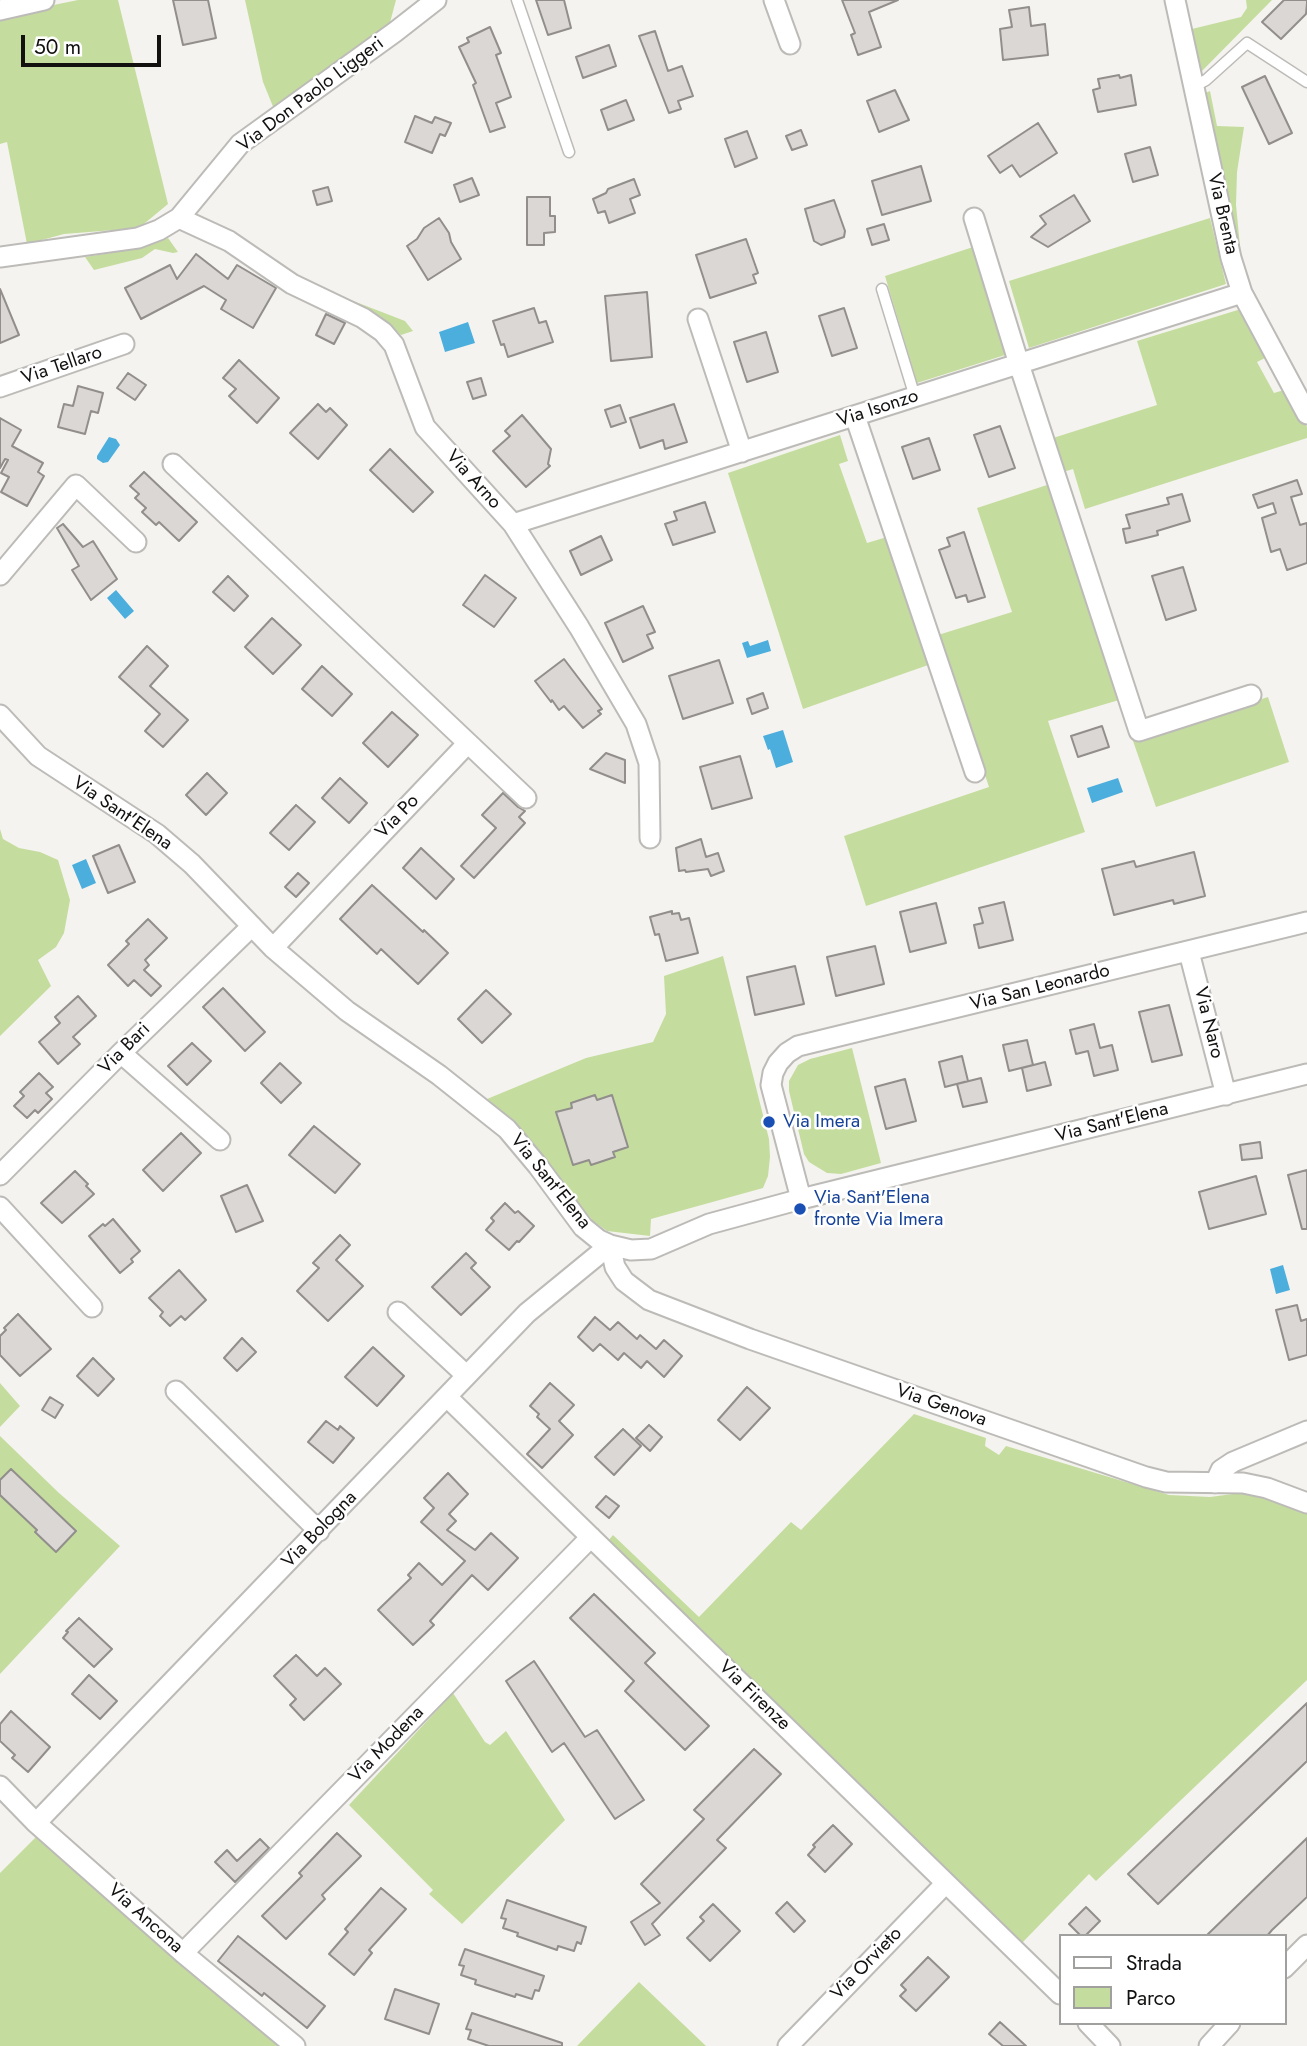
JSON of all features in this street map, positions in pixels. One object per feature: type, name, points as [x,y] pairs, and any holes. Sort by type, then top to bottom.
[{"type":"street","points":[[0,10],[44,0]]},
{"type":"street","name":"Via Don Paolo Liggeri","points":[[0,257],[138,238],[159,230],[179,218],[240,144],[396,32],[436,0]]},
{"type":"street","points":[[774,0],[790,44]]},
{"type":"street","name":"Via Brenta","points":[[1175,0],[1231,258],[1242,293],[1307,414]]},
{"type":"street","name":"Via Arno","points":[[179,218],[229,241],[292,284],[362,318],[383,332],[394,345],[425,427],[513,524],[579,627],[636,724],[649,763],[650,838]]},
{"type":"street","points":[[974,218],[1139,731],[1251,695]]},
{"type":"street","name":"Via Isonzo","points":[[513,524],[1242,293]]},
{"type":"street","points":[[698,319],[742,452]]},
{"type":"street","name":"Via Tellaro","points":[[0,387],[124,344]]},
{"type":"street","points":[[855,416],[975,772]]},
{"type":"street","points":[[173,464],[526,798]]},
{"type":"street","points":[[0,575],[76,485],[136,542]]},
{"type":"street","name":"Via Sant'Elena","points":[[0,715],[38,756],[157,834],[192,864],[273,948],[347,1011],[439,1075],[507,1129],[583,1227],[610,1245],[631,1250],[651,1249],[709,1224],[801,1199],[1307,1074]]},
{"type":"street","name":"Via Po","points":[[273,948],[468,743]]},
{"type":"street","name":"Via San Leonardo","points":[[801,1199],[771,1085],[778,1063],[786,1053],[798,1046],[1307,922]]},
{"type":"street","name":"Via Bari","points":[[0,1175],[252,926]]},
{"type":"street","name":"Via Naro","points":[[1189,952],[1226,1095]]},
{"type":"street","points":[[121,1053],[220,1140]]},
{"type":"street","points":[[0,1207],[92,1307]]},
{"type":"street","name":"Via Bologna","points":[[36,1823],[527,1313],[610,1245]]},
{"type":"street","name":"Via Genova","points":[[610,1245],[615,1267],[624,1281],[649,1300],[750,1339],[1146,1477],[1166,1482],[1243,1483],[1307,1503]]},
{"type":"street","points":[[398,1312],[466,1375]]},
{"type":"street","points":[[176,1391],[319,1531]]},
{"type":"street","name":"Via Firenze","points":[[447,1397],[1058,1992]]},
{"type":"street","points":[[1216,1483],[1221,1470],[1233,1462],[1307,1431]]},
{"type":"street","name":"Via Modena","points":[[183,1953],[591,1537]]},
{"type":"street","name":"Via Ancona","points":[[0,1786],[36,1823],[183,1953],[295,2046]]},
{"type":"street","name":"Via Orvieto","points":[[788,2046],[946,1883]]},
{"type":"street","points":[[1286,1966],[1307,1945]]},
{"type":"street","points":[[1090,2025],[1110,2046]]},
{"type":"street","points":[[1209,2046],[1228,2025]]},
{"type":"lane","points":[[517,0],[569,152]]},
{"type":"lane","points":[[1193,87],[1206,80],[1247,43],[1307,82]]},
{"type":"lane","points":[[882,289],[915,397]]},
{"type":"green space","points":[[78,0],[118,0],[168,204],[139,228],[64,234],[27,244],[7,142],[0,144],[0,16]]},
{"type":"green space","points":[[245,0],[396,0],[388,30],[274,109],[263,82]]},
{"type":"green space","points":[[1246,0],[1272,0],[1201,72],[1192,29],[1241,17],[1247,8]]},
{"type":"green space","points":[[1210,91],[1217,126],[1244,127],[1237,172],[1236,205],[1241,256],[1233,236],[1203,94]]},
{"type":"green space","points":[[1210,218],[1226,284],[1029,348],[1009,281]]},
{"type":"green space","points":[[168,238],[178,252],[155,249],[142,258],[94,270],[85,257],[135,249]]},
{"type":"green space","points":[[973,247],[1005,355],[917,383],[885,276]]},
{"type":"green space","points":[[294,278],[405,321],[413,331],[401,335],[382,318]]},
{"type":"green space","points":[[1241,309],[1267,357],[1257,362],[1274,393],[1284,390],[1307,427],[1307,438],[1085,509],[1073,469],[1063,472],[1053,438],[1157,405],[1137,341]]},
{"type":"green space","points":[[840,435],[848,461],[839,464],[867,543],[887,537],[931,664],[803,709],[728,473]]},
{"type":"green space","points":[[1050,484],[1119,700],[1048,721],[1085,832],[866,906],[844,836],[989,787],[938,635],[1012,612],[977,508]]},
{"type":"green space","points":[[1268,697],[1289,762],[1156,807],[1133,741]]},
{"type":"green space","points":[[0,829],[3,839],[19,848],[40,852],[58,860],[70,900],[64,933],[56,947],[38,960],[51,986],[0,1036]]},
{"type":"green space","points":[[723,956],[769,1139],[768,1176],[763,1188],[651,1219],[650,1236],[607,1231],[593,1221],[511,1120],[487,1099],[586,1058],[653,1042],[666,1014],[664,976]]},
{"type":"green space","points":[[852,1048],[881,1163],[841,1174],[827,1173],[809,1162],[804,1154],[789,1081],[798,1065],[810,1059]]},
{"type":"green space","points":[[0,1383],[20,1406],[0,1427]]},
{"type":"green space","points":[[914,1414],[986,1438],[985,1446],[999,1455],[1006,1446],[1169,1495],[1210,1497],[1248,1492],[1277,1499],[1307,1512],[1307,1680],[1096,1881],[1089,1874],[1021,1944],[608,1541],[613,1535],[699,1617],[791,1522],[801,1530]]},
{"type":"green space","points":[[0,1436],[59,1493],[120,1546],[0,1674]]},
{"type":"green space","points":[[453,1693],[485,1742],[490,1745],[506,1731],[565,1820],[462,1924],[429,1894],[433,1890],[349,1805]]},
{"type":"green space","points":[[37,1836],[280,2046],[0,2046],[0,1873]]},
{"type":"green space","points":[[639,1982],[706,2046],[577,2046]]},
{"type":"water","points":[[468,322],[475,343],[445,352],[439,332]]},
{"type":"water","points":[[109,437],[116,439],[120,445],[108,462],[103,463],[97,456]]},
{"type":"water","points":[[116,590],[134,611],[125,619],[107,598]]},
{"type":"water","points":[[768,640],[771,651],[747,658],[742,643],[748,641],[750,646]]},
{"type":"water","points":[[783,730],[793,762],[776,768],[763,736]]},
{"type":"water","points":[[1118,778],[1123,792],[1092,803],[1087,788]]},
{"type":"water","points":[[86,859],[96,883],[82,889],[72,865]]},
{"type":"water","points":[[1283,1265],[1290,1290],[1276,1294],[1270,1269]]},
{"type":"building","points":[[173,0],[208,0],[216,38],[183,45]]},
{"type":"building","points":[[536,0],[564,0],[571,28],[548,35]]},
{"type":"building","points":[[842,0],[898,0],[869,12],[881,47],[858,55],[851,35],[855,33]]},
{"type":"building","points":[[1284,0],[1307,0],[1307,3],[1306,14],[1281,39],[1262,22]]},
{"type":"building","points":[[1029,7],[1031,26],[1045,24],[1048,55],[1003,60],[1000,29],[1012,27],[1009,10]]},
{"type":"building","points":[[490,27],[501,53],[496,55],[511,97],[496,103],[505,127],[490,132],[473,85],[476,83],[459,47],[469,42],[467,38]]},
{"type":"building","points":[[655,31],[668,71],[682,66],[693,96],[678,101],[681,109],[669,113],[639,36]]},
{"type":"building","points":[[609,45],[616,66],[583,78],[576,57]]},
{"type":"building","points":[[1119,75],[1120,78],[1131,75],[1136,105],[1098,112],[1093,90],[1100,88],[1098,79]]},
{"type":"building","points":[[1265,76],[1292,133],[1269,144],[1242,87]]},
{"type":"building","points":[[895,90],[909,120],[879,132],[867,101]]},
{"type":"building","points":[[626,100],[634,120],[608,130],[601,110]]},
{"type":"building","points":[[415,116],[432,123],[435,117],[451,123],[445,136],[440,134],[432,153],[405,142]]},
{"type":"building","points":[[1038,123],[1057,153],[1020,177],[1012,165],[1000,173],[988,156]]},
{"type":"building","points":[[801,130],[807,145],[792,150],[786,136]]},
{"type":"building","points":[[747,131],[757,158],[735,167],[725,139]]},
{"type":"building","points":[[1150,147],[1158,175],[1133,182],[1125,154]]},
{"type":"building","points":[[921,166],[931,201],[882,215],[872,181]]},
{"type":"building","points":[[472,178],[479,195],[460,202],[454,185]]},
{"type":"building","points":[[634,179],[640,195],[630,199],[635,213],[609,223],[605,211],[598,213],[593,199],[606,193],[608,189]]},
{"type":"building","points":[[328,187],[332,201],[317,205],[313,191]]},
{"type":"building","points":[[1074,195],[1090,221],[1048,247],[1031,237],[1046,224],[1040,216]]},
{"type":"building","points":[[527,197],[550,197],[550,216],[555,216],[555,232],[544,233],[544,245],[527,245]]},
{"type":"building","points":[[834,200],[845,231],[844,237],[821,245],[814,241],[805,209]]},
{"type":"building","points":[[439,218],[461,259],[428,280],[407,246],[417,239],[424,228]]},
{"type":"building","points":[[884,224],[889,240],[872,245],[867,229]]},
{"type":"building","points":[[746,239],[758,273],[753,275],[756,283],[710,298],[696,255]]},
{"type":"building","points":[[196,254],[228,279],[237,265],[276,288],[253,328],[221,309],[226,300],[204,286],[141,319],[125,288],[170,265],[177,279]]},
{"type":"building","points":[[0,289],[19,335],[0,343]]},
{"type":"building","points":[[647,292],[652,357],[611,361],[605,296]]},
{"type":"building","points":[[534,308],[539,323],[546,321],[553,342],[508,357],[493,321]]},
{"type":"building","points":[[844,308],[857,348],[832,356],[819,316]]},
{"type":"building","points":[[326,314],[345,323],[334,344],[316,335]]},
{"type":"building","points":[[766,332],[778,372],[747,382],[734,342]]},
{"type":"building","points":[[239,360],[279,398],[257,423],[229,396],[236,389],[223,378]]},
{"type":"building","points":[[128,373],[146,385],[135,400],[117,388]]},
{"type":"building","points":[[481,378],[486,395],[473,399],[467,382]]},
{"type":"building","points":[[78,386],[103,393],[98,413],[91,411],[85,434],[58,427],[64,404],[73,406]]},
{"type":"building","points":[[318,404],[326,412],[330,408],[347,425],[318,459],[290,433]]},
{"type":"building","points":[[674,404],[687,442],[665,449],[663,440],[640,448],[630,418]]},
{"type":"building","points":[[620,405],[626,422],[611,427],[605,410]]},
{"type":"building","points":[[522,415],[551,449],[548,464],[550,466],[526,487],[493,451],[510,436],[505,431]]},
{"type":"building","points":[[0,418],[21,430],[12,446],[43,463],[38,472],[44,476],[27,506],[1,492],[9,477],[1,473],[8,460],[5,459],[0,468]]},
{"type":"building","points":[[1000,426],[1015,468],[989,477],[974,435]]},
{"type":"building","points":[[929,438],[940,470],[913,479],[902,447]]},
{"type":"building","points":[[390,449],[433,492],[413,512],[370,470]]},
{"type":"building","points":[[144,472],[197,522],[179,541],[159,522],[156,525],[142,512],[146,508],[135,498],[139,494],[130,486]]},
{"type":"building","points":[[1297,480],[1302,494],[1291,497],[1300,525],[1307,523],[1307,563],[1287,570],[1280,549],[1271,552],[1262,518],[1276,513],[1273,503],[1258,508],[1253,495]]},
{"type":"building","points":[[1182,494],[1190,521],[1157,531],[1158,535],[1126,543],[1123,529],[1130,528],[1126,515],[1169,504],[1167,498]]},
{"type":"building","points":[[705,502],[715,532],[673,545],[665,524],[677,520],[674,512]]},
{"type":"building","points":[[63,524],[83,547],[93,541],[117,579],[91,600],[72,570],[79,566],[57,528]]},
{"type":"building","points":[[964,532],[985,597],[968,602],[966,595],[956,598],[939,550],[950,546],[947,538]]},
{"type":"building","points":[[601,536],[612,560],[581,575],[570,551]]},
{"type":"building","points":[[1183,567],[1196,610],[1166,620],[1152,576]]},
{"type":"building","points":[[485,575],[516,598],[494,627],[463,605]]},
{"type":"building","points":[[228,576],[248,596],[234,611],[213,592]]},
{"type":"building","points":[[643,606],[655,632],[647,635],[653,648],[623,662],[605,623]]},
{"type":"building","points":[[272,618],[301,645],[273,674],[245,647]]},
{"type":"building","points":[[147,646],[168,666],[150,686],[188,720],[163,747],[145,731],[160,714],[119,677]]},
{"type":"building","points":[[564,659],[602,709],[598,711],[601,714],[583,728],[564,706],[559,710],[535,681]]},
{"type":"building","points":[[719,660],[733,703],[683,719],[669,676]]},
{"type":"building","points":[[322,666],[352,694],[332,716],[302,689]]},
{"type":"building","points":[[763,693],[768,708],[752,714],[747,699]]},
{"type":"building","points":[[392,712],[418,735],[388,767],[363,743]]},
{"type":"building","points":[[1102,726],[1109,747],[1078,757],[1071,736]]},
{"type":"building","points":[[606,753],[625,760],[625,783],[590,769]]},
{"type":"building","points":[[740,756],[752,798],[712,809],[700,767]]},
{"type":"building","points":[[207,773],[227,793],[206,815],[186,795]]},
{"type":"building","points":[[340,778],[367,803],[349,823],[322,798]]},
{"type":"building","points":[[503,793],[525,811],[519,817],[525,823],[474,878],[461,866],[496,828],[482,815]]},
{"type":"building","points":[[296,805],[315,822],[289,850],[270,833]]},
{"type":"building","points":[[701,839],[706,857],[718,853],[724,871],[711,876],[708,869],[679,871],[676,848]]},
{"type":"building","points":[[119,845],[135,882],[108,893],[93,856]]},
{"type":"building","points":[[421,848],[454,879],[436,899],[403,868]]},
{"type":"building","points":[[1194,852],[1205,896],[1174,904],[1173,900],[1114,915],[1102,869],[1134,861],[1136,867]]},
{"type":"building","points":[[298,873],[309,883],[296,897],[285,887]]},
{"type":"building","points":[[372,885],[448,953],[418,984],[381,949],[377,954],[340,919]]},
{"type":"building","points":[[1004,902],[1013,940],[979,948],[974,925],[983,923],[979,908]]},
{"type":"building","points":[[936,903],[946,943],[910,952],[900,912]]},
{"type":"building","points":[[672,911],[672,914],[679,913],[681,920],[689,918],[698,953],[666,961],[659,934],[655,935],[650,917]]},
{"type":"building","points":[[148,919],[167,938],[145,960],[149,965],[144,970],[161,986],[151,996],[134,980],[128,986],[108,965],[129,944],[126,941]]},
{"type":"building","points":[[875,946],[884,984],[836,996],[827,957]]},
{"type":"building","points":[[795,966],[804,1004],[755,1015],[747,977]]},
{"type":"building","points":[[223,988],[265,1032],[245,1051],[203,1007]]},
{"type":"building","points":[[486,990],[511,1014],[482,1043],[458,1019]]},
{"type":"building","points":[[78,996],[96,1016],[73,1037],[80,1044],[58,1064],[39,1042],[60,1023],[55,1017]]},
{"type":"building","points":[[1169,1005],[1182,1055],[1152,1062],[1139,1012]]},
{"type":"building","points":[[1094,1024],[1100,1048],[1112,1045],[1118,1070],[1094,1076],[1088,1051],[1076,1054],[1070,1030]]},
{"type":"building","points":[[1027,1040],[1033,1065],[1009,1071],[1003,1045]]},
{"type":"building","points":[[192,1043],[211,1061],[187,1085],[168,1066]]},
{"type":"building","points":[[962,1056],[968,1081],[945,1087],[939,1062]]},
{"type":"building","points":[[1045,1062],[1051,1085],[1027,1091],[1022,1068]]},
{"type":"building","points":[[280,1063],[301,1083],[281,1103],[261,1083]]},
{"type":"building","points":[[39,1073],[53,1087],[46,1093],[52,1099],[38,1113],[35,1110],[27,1118],[14,1106],[24,1096],[20,1092]]},
{"type":"building","points":[[981,1078],[987,1102],[963,1107],[957,1084]]},
{"type":"building","points":[[905,1079],[916,1121],[886,1129],[875,1087]]},
{"type":"building","points":[[595,1095],[597,1100],[612,1095],[628,1147],[613,1152],[615,1157],[591,1165],[589,1160],[573,1165],[556,1112],[572,1108],[571,1103]]},
{"type":"building","points":[[314,1126],[360,1164],[335,1193],[289,1155]]},
{"type":"building","points":[[181,1133],[201,1153],[163,1191],[143,1170]]},
{"type":"building","points":[[1260,1142],[1262,1158],[1242,1160],[1240,1145]]},
{"type":"building","points":[[1307,1170],[1307,1229],[1302,1229],[1288,1175]]},
{"type":"building","points":[[75,1171],[94,1194],[62,1223],[41,1203]]},
{"type":"building","points":[[1256,1176],[1266,1214],[1209,1229],[1199,1192]]},
{"type":"building","points":[[247,1185],[263,1221],[236,1232],[221,1196]]},
{"type":"building","points":[[505,1203],[534,1226],[509,1250],[486,1230],[494,1221],[491,1218]]},
{"type":"building","points":[[113,1219],[140,1251],[131,1259],[133,1262],[120,1273],[89,1236]]},
{"type":"building","points":[[340,1235],[350,1245],[336,1260],[363,1286],[328,1321],[297,1291],[319,1268],[313,1263]]},
{"type":"building","points":[[466,1253],[476,1263],[471,1268],[490,1287],[461,1315],[432,1287]]},
{"type":"building","points":[[179,1270],[206,1300],[185,1320],[181,1316],[170,1326],[160,1316],[163,1312],[149,1298]]},
{"type":"building","points":[[1297,1305],[1301,1321],[1307,1319],[1307,1355],[1289,1360],[1276,1310]]},
{"type":"building","points":[[18,1314],[51,1349],[20,1376],[0,1355],[0,1336]]},
{"type":"building","points":[[595,1317],[610,1330],[618,1322],[637,1339],[640,1335],[656,1349],[664,1340],[682,1356],[664,1377],[647,1361],[641,1368],[624,1353],[618,1360],[600,1344],[593,1351],[578,1337]]},
{"type":"building","points":[[242,1338],[256,1352],[237,1371],[224,1358]]},
{"type":"building","points":[[373,1347],[404,1376],[377,1406],[345,1377]]},
{"type":"building","points":[[93,1358],[114,1379],[98,1396],[77,1376]]},
{"type":"building","points":[[550,1383],[574,1405],[559,1421],[573,1435],[542,1468],[527,1454],[550,1429],[530,1406]]},
{"type":"building","points":[[747,1387],[770,1408],[740,1440],[718,1420]]},
{"type":"building","points":[[50,1397],[63,1405],[55,1418],[42,1410]]},
{"type":"building","points":[[326,1421],[338,1430],[340,1426],[354,1438],[333,1463],[308,1442]]},
{"type":"building","points":[[649,1425],[662,1437],[650,1451],[636,1438]]},
{"type":"building","points":[[623,1429],[641,1446],[614,1475],[595,1457]]},
{"type":"building","points":[[11,1469],[76,1531],[56,1552],[0,1495],[0,1480]]},
{"type":"building","points":[[448,1473],[468,1494],[449,1514],[456,1521],[447,1530],[475,1550],[491,1533],[518,1558],[488,1590],[472,1575],[430,1621],[434,1625],[413,1645],[378,1610],[411,1578],[408,1575],[419,1563],[442,1585],[465,1561],[421,1522],[434,1508],[424,1498]]},
{"type":"building","points":[[606,1496],[619,1506],[609,1518],[596,1507]]},
{"type":"building","points":[[594,1594],[655,1653],[645,1663],[709,1726],[685,1750],[625,1691],[634,1681],[570,1618]]},
{"type":"building","points":[[79,1618],[112,1649],[94,1667],[63,1638]]},
{"type":"building","points":[[296,1655],[317,1676],[325,1668],[341,1684],[304,1720],[290,1705],[296,1699],[274,1676]]},
{"type":"building","points":[[534,1661],[585,1737],[597,1730],[644,1800],[615,1819],[564,1743],[552,1752],[506,1681]]},
{"type":"building","points":[[89,1675],[117,1701],[100,1719],[72,1694]]},
{"type":"building","points":[[1307,1703],[1307,1761],[1158,1904],[1128,1874]]},
{"type":"building","points":[[11,1711],[50,1747],[28,1772],[12,1758],[15,1755],[0,1741],[0,1724]]},
{"type":"building","points":[[754,1749],[781,1774],[717,1840],[726,1848],[652,1924],[660,1935],[645,1945],[631,1922],[660,1903],[641,1884],[704,1819],[694,1810]]},
{"type":"building","points":[[833,1825],[852,1844],[825,1872],[808,1855],[815,1847],[813,1845]]},
{"type":"building","points":[[337,1833],[361,1856],[322,1895],[325,1899],[286,1939],[262,1916],[302,1876],[299,1873]]},
{"type":"building","points":[[1307,1838],[1307,1897],[1269,1934],[1208,1934]]},
{"type":"building","points":[[260,1839],[269,1848],[235,1882],[215,1862],[227,1850],[237,1861]]},
{"type":"building","points":[[381,1888],[406,1909],[369,1950],[372,1953],[354,1975],[329,1954],[348,1932],[345,1929]]},
{"type":"building","points":[[507,1900],[586,1927],[581,1944],[577,1942],[574,1951],[558,1946],[557,1950],[517,1936],[518,1933],[503,1928],[506,1919],[501,1918]]},
{"type":"building","points":[[787,1902],[805,1921],[794,1932],[776,1913]]},
{"type":"building","points":[[713,1904],[740,1931],[710,1961],[687,1938],[704,1921],[700,1917]]},
{"type":"building","points":[[1086,1907],[1100,1921],[1087,1934],[1079,1934],[1069,1924]]},
{"type":"building","points":[[238,1936],[325,2006],[307,2028],[264,1993],[262,1996],[218,1961]]},
{"type":"building","points":[[465,1949],[544,1976],[539,1991],[535,1990],[532,1999],[516,1994],[515,1997],[475,1984],[476,1980],[461,1975],[464,1966],[459,1965]]},
{"type":"building","points":[[928,1957],[949,1977],[916,2011],[900,1996],[906,1990],[901,1985]]},
{"type":"building","points":[[395,1989],[439,2004],[429,2034],[385,2019]]},
{"type":"building","points":[[472,2013],[562,2043],[562,2046],[489,2046],[468,2039],[471,2030],[466,2029]]},
{"type":"building","points":[[1000,2022],[1026,2046],[1003,2046],[989,2034]]},
{"type":"place","name":"Via Imera","points":[[769,1122]]},
{"type":"place","name":"Via Sant'Elena fronte Via Imera","points":[[800,1209]]}]
